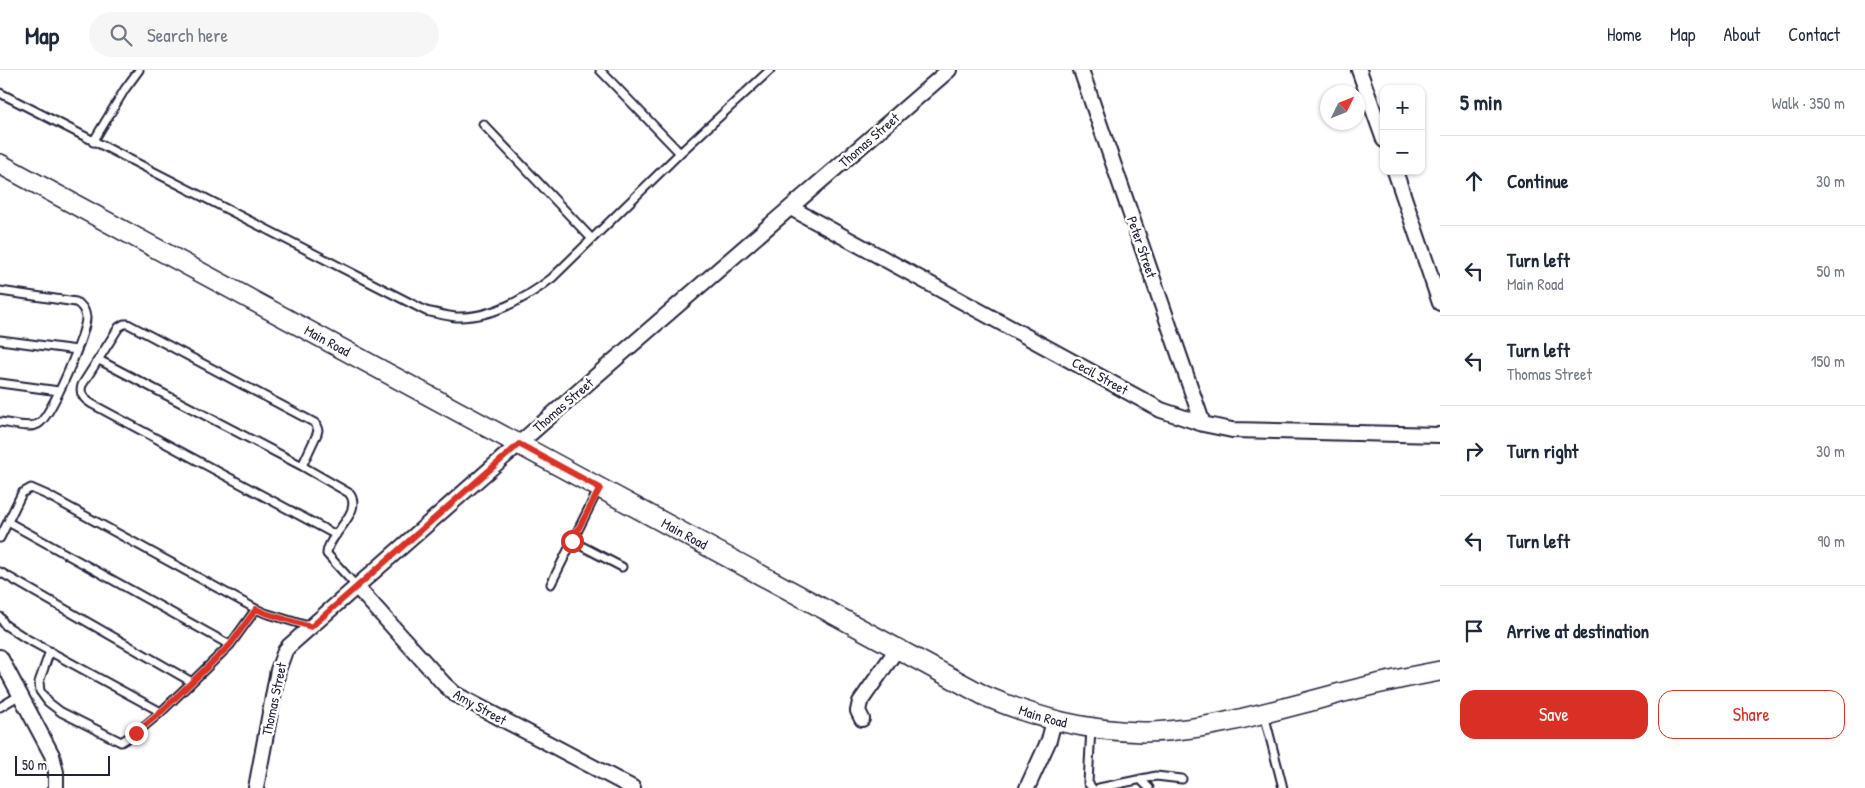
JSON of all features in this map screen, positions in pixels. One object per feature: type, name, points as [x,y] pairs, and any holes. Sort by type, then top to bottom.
[{"type":"main road","name":"Main Road","points":[[0,164],[985,696],[1019,711],[1054,721],[1091,727],[1143,732],[1175,729],[1223,722],[1440,671]]},
{"type":"main road","name":"Main Road","points":[[1408,677],[1440,666]]},
{"type":"street","name":"Thomas Street","points":[[256,788],[282,659],[289,646],[949,70]]},
{"type":"street","name":"Peter Street","points":[[1082,70],[1203,424]]},
{"type":"street","points":[[1360,70],[1381,130]]},
{"type":"street","points":[[1395,175],[1440,302]]},
{"type":"street","name":"Cecil Street","points":[[791,208],[1161,410],[1203,424],[1232,430],[1440,435]]},
{"type":"street","name":"Amy Street","points":[[358,587],[455,694],[633,788]]},
{"type":"street","points":[[862,719],[858,711],[860,702],[898,649]]},
{"type":"street","points":[[0,657],[52,755],[56,772],[56,788]]},
{"type":"street","points":[[1028,788],[1049,740],[1054,721]]},
{"type":"lane","points":[[600,70],[680,153]]},
{"type":"lane","points":[[0,93],[426,311],[445,316],[468,316],[487,314],[530,296],[552,278],[680,153],[770,70]]},
{"type":"lane","points":[[93,142],[136,71]]},
{"type":"lane","points":[[483,124],[592,239]]},
{"type":"lane","points":[[0,291],[39,295],[79,304],[85,311],[86,322],[77,350],[58,392],[40,423],[31,426],[0,422]]},
{"type":"lane","points":[[302,466],[318,431],[315,423],[126,324],[121,325],[117,329],[81,389],[83,397],[88,401],[336,535]]},
{"type":"lane","points":[[0,340],[77,350]]},
{"type":"lane","points":[[99,360],[302,466],[349,493],[353,499],[354,506],[328,546],[327,554],[358,587]]},
{"type":"lane","points":[[0,383],[58,392]]},
{"type":"lane","points":[[0,538],[22,493],[31,488],[256,609],[311,627]]},
{"type":"lane","points":[[551,584],[600,488]]},
{"type":"lane","points":[[8,522],[230,645]]},
{"type":"lane","points":[[572,541],[622,567]]},
{"type":"lane","points":[[0,572],[192,682]]},
{"type":"lane","points":[[50,651],[40,678],[40,690],[48,702],[61,712],[122,742],[161,712],[230,645],[256,609]]},
{"type":"lane","points":[[0,617],[5,625],[14,631],[161,712]]},
{"type":"lane","points":[[0,707],[20,695]]},
{"type":"lane","points":[[1264,713],[1283,788]]},
{"type":"lane","points":[[1091,727],[1088,782],[1092,788]]},
{"type":"lane","points":[[1098,788],[1156,776],[1182,779]]},
{"type":"lane","points":[[1140,779],[1149,788]]},
{"type":"route","points":[[136,733],[161,712],[230,645],[256,609],[311,627],[519,444],[600,488],[572,541]]}]
